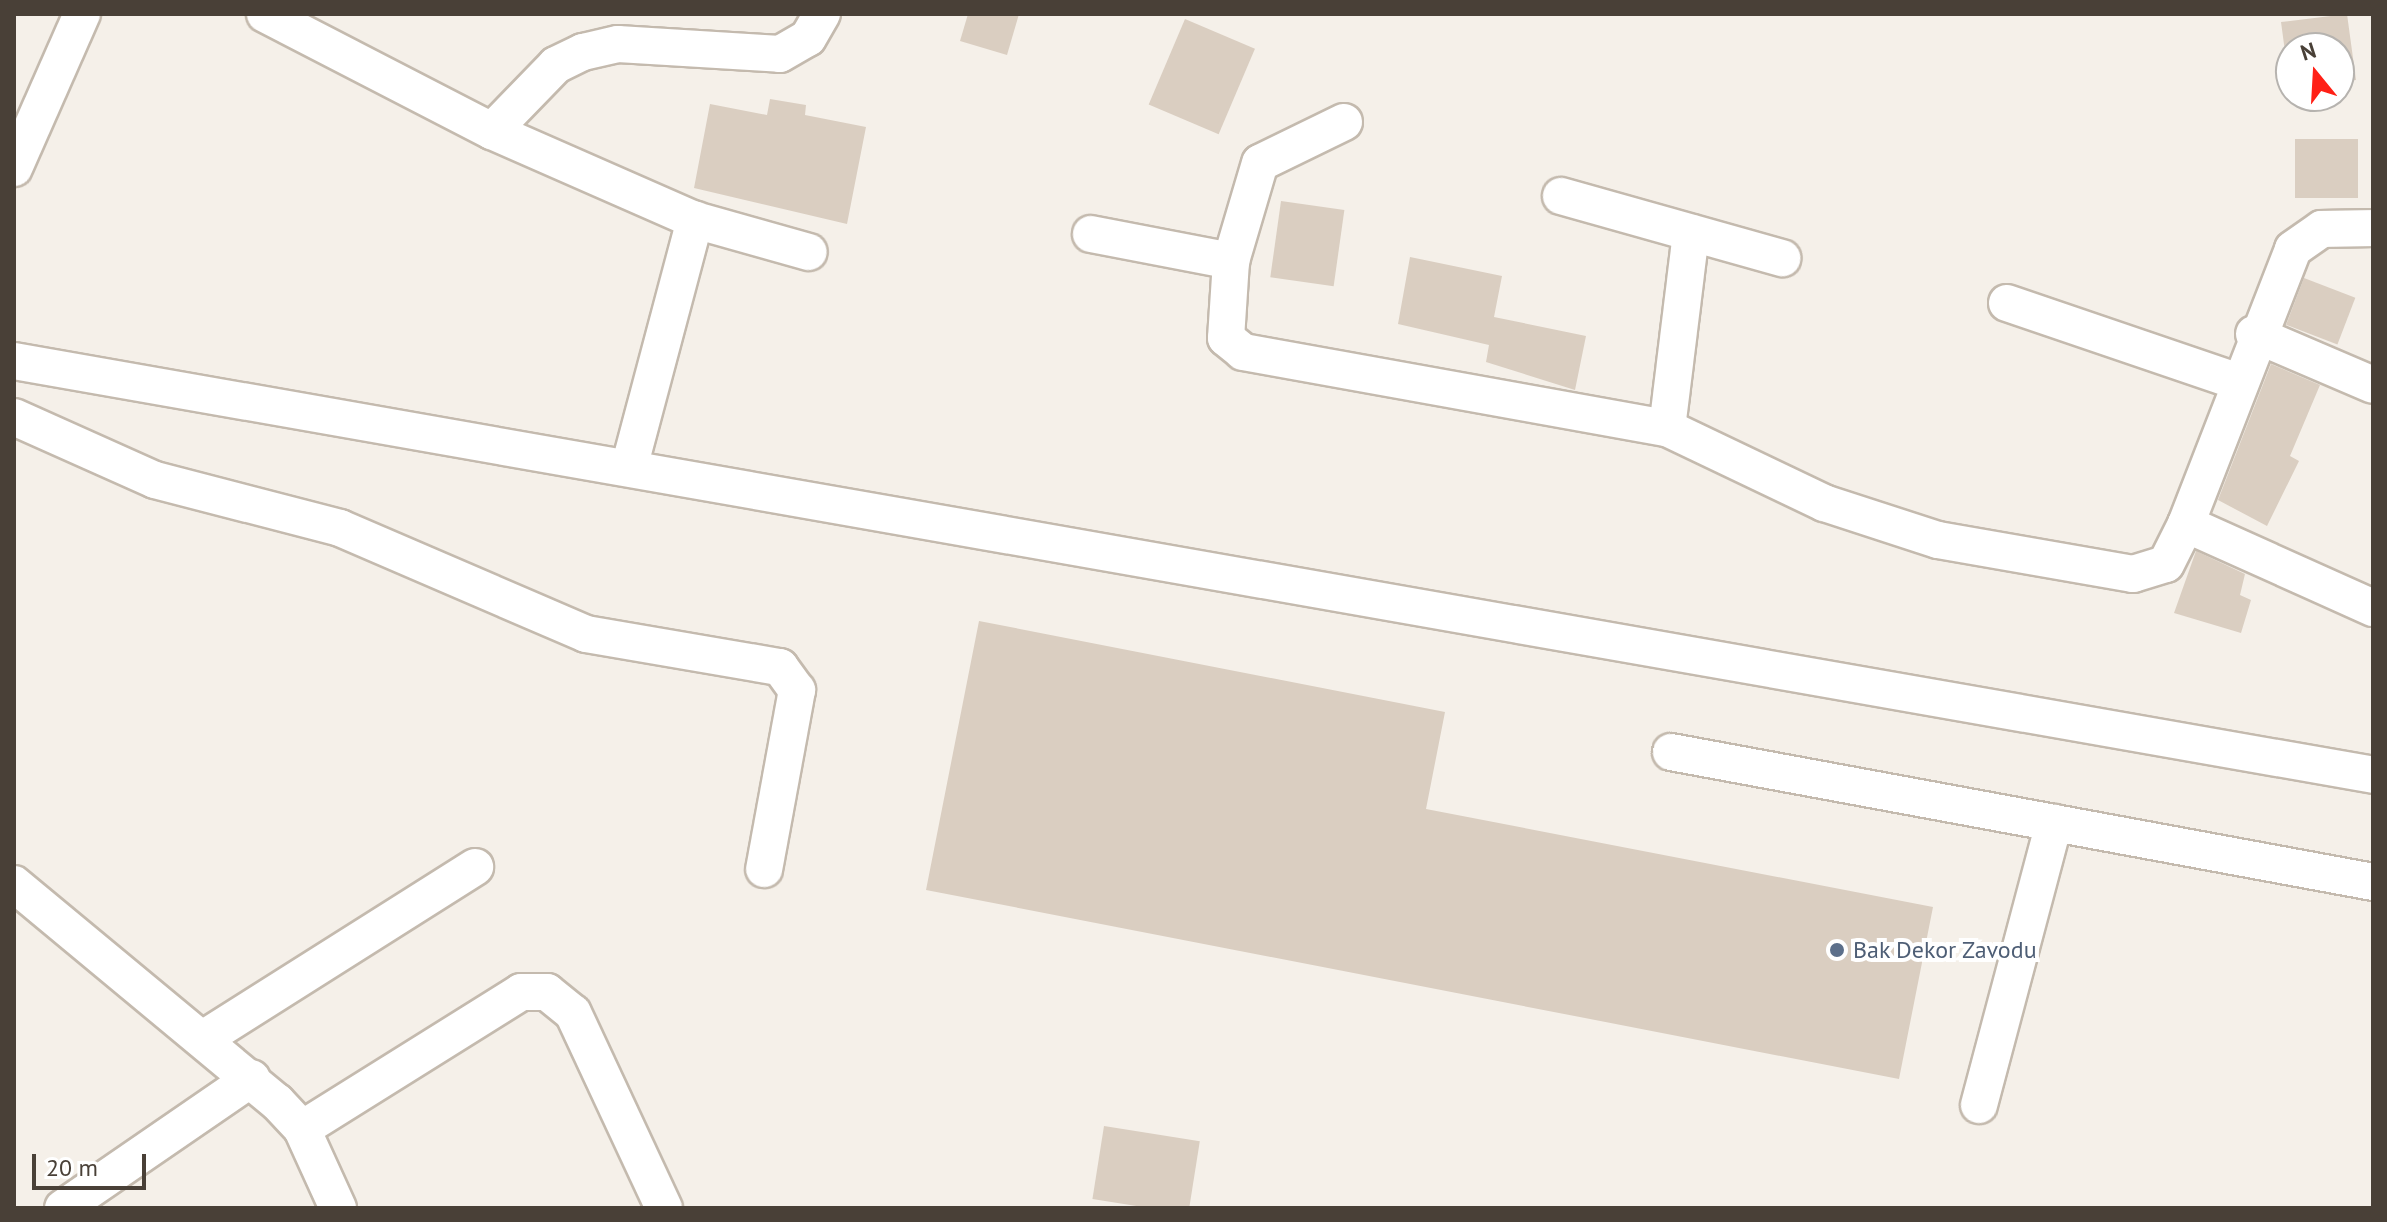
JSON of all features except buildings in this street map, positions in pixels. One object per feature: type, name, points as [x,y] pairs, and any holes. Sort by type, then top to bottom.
[{"type":"street","points":[[14,168],[82,14]]},
{"type":"street","points":[[265,14],[492,131],[695,220],[809,252]]},
{"type":"street","points":[[492,131],[556,65],[583,52],[618,44],[780,54],[808,38],[822,14]]},
{"type":"street","points":[[1344,122],[1260,163],[1231,261],[1222,325],[1243,352],[1667,428],[1824,503],[1938,540],[2133,574],[2166,564],[2186,524],[2254,334],[2305,236],[2373,228]]},
{"type":"street","points":[[1561,196],[1782,258]]},
{"type":"street","points":[[629,468],[695,220]]},
{"type":"street","points":[[1667,428],[1691,233]]},
{"type":"street","points":[[1091,234],[1231,261]]},
{"type":"street","points":[[2007,303],[2236,381]]},
{"type":"street","points":[[2254,334],[2373,385]]},
{"type":"street","points":[[14,361],[2373,775]]},
{"type":"street","points":[[14,417],[155,480],[340,528],[586,634],[780,667],[797,690],[764,869]]},
{"type":"street","points":[[2186,524],[2373,608]]},
{"type":"street","points":[[1671,752],[2373,882]]},
{"type":"street","points":[[1979,1105],[2054,823]]},
{"type":"street","points":[[203,1039],[475,867]]},
{"type":"street","points":[[14,884],[252,1078],[302,1129],[338,1208]]},
{"type":"street","points":[[302,1129],[521,992],[547,992],[573,1013],[664,1208]]},
{"type":"street","points":[[63,1208],[252,1078]]},
{"type":"place","name":"Bak Dekor Zavodu","points":[[1837,950]]}]
